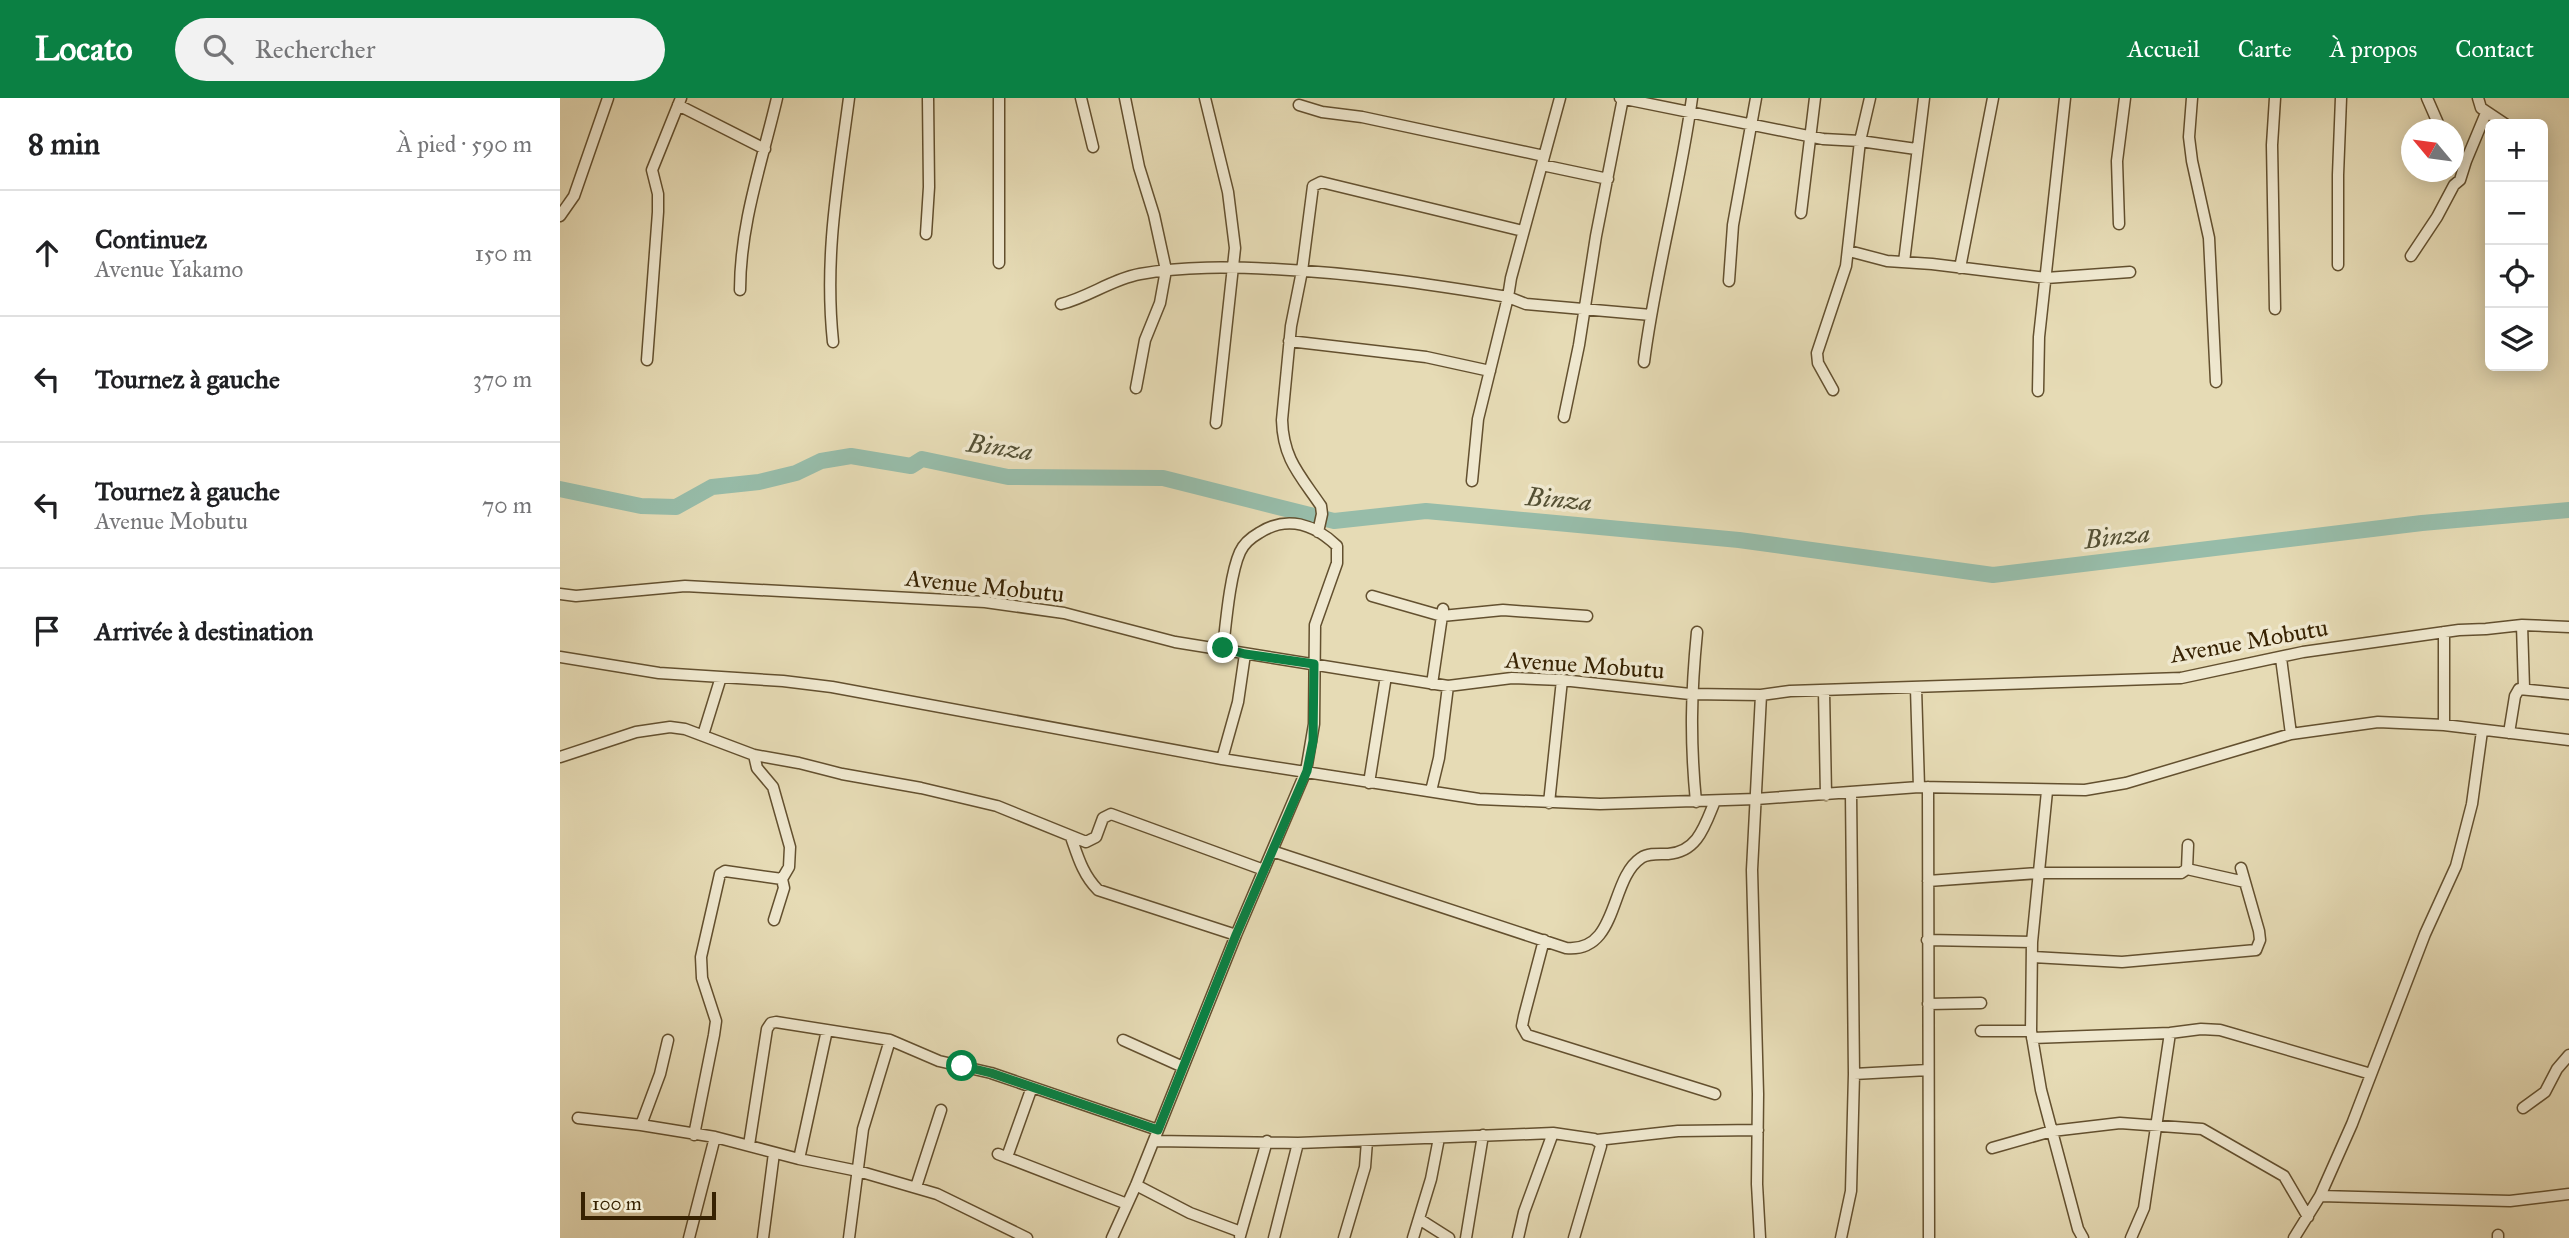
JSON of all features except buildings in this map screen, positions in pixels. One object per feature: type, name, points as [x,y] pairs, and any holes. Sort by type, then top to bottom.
[{"type":"street","points":[[560,216],[574,196],[608,98]]},
{"type":"street","points":[[740,290],[744,230],[777,98]]},
{"type":"street","points":[[833,342],[829,260],[837,174],[849,98]]},
{"type":"street","points":[[926,234],[929,187],[928,98]]},
{"type":"street","points":[[999,98],[999,263]]},
{"type":"street","points":[[1081,98],[1093,147]]},
{"type":"street","points":[[1125,98],[1139,167],[1154,215],[1166,270],[1160,303],[1145,340],[1136,388]]},
{"type":"street","points":[[1205,98],[1232,212],[1235,248],[1216,423]]},
{"type":"street","points":[[1472,481],[1478,419],[1523,231],[1560,98]]},
{"type":"street","points":[[1564,417],[1622,98],[1810,136],[1916,149]]},
{"type":"street","points":[[1644,362],[1692,98]]},
{"type":"street","points":[[1729,281],[1732,225],[1756,98]]},
{"type":"street","points":[[1801,213],[1815,98]]},
{"type":"street","points":[[1833,390],[1818,363],[1817,353],[1841,285],[1849,251],[1860,141],[1870,98]]},
{"type":"street","points":[[1904,262],[1924,98]]},
{"type":"street","points":[[1960,268],[1993,98]]},
{"type":"street","points":[[2038,391],[2039,337],[2065,98]]},
{"type":"street","points":[[2119,224],[2117,161],[2125,98]]},
{"type":"street","points":[[2192,98],[2189,137],[2209,238],[2216,382]]},
{"type":"street","points":[[2275,98],[2275,309]]},
{"type":"street","points":[[2338,265],[2341,98]]},
{"type":"street","points":[[2427,98],[2436,119]]},
{"type":"street","points":[[2478,98],[2481,108],[2496,119]]},
{"type":"street","points":[[648,360],[658,212],[658,194],[652,170],[679,101],[765,149]]},
{"type":"street","points":[[1299,105],[1322,112],[1362,117],[1608,179]]},
{"type":"street","points":[[2411,256],[2460,180],[2486,113]]},
{"type":"street","points":[[1319,529],[1321,506],[1290,461],[1282,434],[1289,341],[1302,271],[1312,190],[1319,182],[1523,231]]},
{"type":"street","points":[[1849,251],[1886,261],[2046,278],[2130,272]]},
{"type":"street","points":[[1061,304],[1092,293],[1121,278],[1166,270],[1234,267],[1374,276],[1508,297],[1526,304],[1651,314]]},
{"type":"street","points":[[1289,341],[1426,357],[1490,371]]},
{"type":"street","points":[[1112,1238],[1136,1185],[1236,935],[1307,771],[1313,741],[1315,625],[1322,597],[1337,563],[1339,549],[1319,529],[1289,522],[1267,528],[1247,541],[1237,560],[1223,648]]},
{"type":"street","name":"Avenue Mobutu","points":[[560,594],[576,596],[685,586],[985,602],[1064,613],[1175,642],[1432,684],[1448,686],[1512,678],[1562,680],[1690,694],[1761,695],[1790,691],[2181,678],[2281,657],[2444,632],[2522,625],[2569,627]]},
{"type":"street","points":[[1373,596],[1443,613],[1503,610],[1587,616]]},
{"type":"street","points":[[1432,684],[1443,613]]},
{"type":"street","points":[[2522,625],[2524,688]]},
{"type":"street","points":[[1696,802],[1691,750],[1690,694],[1697,632]]},
{"type":"street","points":[[2444,632],[2444,725]]},
{"type":"street","points":[[1222,759],[1238,702],[1245,654]]},
{"type":"street","points":[[560,657],[659,674],[783,681],[832,687],[1222,759],[1369,783],[1479,799],[1549,803],[1696,802],[1924,787],[2085,790],[2126,783],[2291,734],[2378,722],[2444,725],[2569,740]]},
{"type":"street","points":[[2281,657],[2291,734]]},
{"type":"street","points":[[1369,783],[1387,676]]},
{"type":"street","points":[[703,735],[721,677]]},
{"type":"street","points":[[1549,803],[1562,680]]},
{"type":"street","points":[[1431,791],[1440,758],[1448,686]]},
{"type":"street","points":[[1916,688],[1924,787],[1927,881],[1931,1203],[1929,1238]]},
{"type":"street","points":[[2509,733],[2516,692],[2524,688],[2569,694]]},
{"type":"street","points":[[1824,691],[1826,795]]},
{"type":"street","points":[[1760,1238],[1752,870],[1761,695]]},
{"type":"street","points":[[560,757],[636,732],[657,728],[685,729],[754,755],[810,765],[842,775],[971,799],[1024,816],[1086,842],[1096,837],[1103,818],[1111,814],[1264,870]]},
{"type":"street","points":[[2294,1238],[2320,1196],[2425,934],[2456,866],[2472,804],[2482,731]]},
{"type":"street","points":[[754,755],[757,768],[773,787],[790,847],[789,867],[782,878],[784,888],[774,920]]},
{"type":"street","points":[[2047,791],[2032,942],[2032,1034],[2035,1063],[2078,1229],[2083,1238]]},
{"type":"street","points":[[1841,1238],[1851,1191],[1854,1074],[1851,793]]},
{"type":"street","points":[[1272,851],[1566,948],[1577,949],[1594,942],[1634,864],[1647,855],[1674,853],[1694,844],[1702,835],[1715,801]]},
{"type":"street","points":[[1072,837],[1081,867],[1098,890],[1236,935]]},
{"type":"street","points":[[2187,869],[2188,845]]},
{"type":"street","points":[[2033,957],[2122,962],[2250,952],[2259,946],[2260,940],[2255,911],[2241,868]]},
{"type":"street","points":[[1927,881],[2039,873],[2180,873],[2187,869],[2245,882]]},
{"type":"street","points":[[694,1135],[716,1021],[702,978],[701,957],[720,874],[725,871],[782,878]]},
{"type":"street","points":[[1544,940],[1522,1026],[1527,1035],[1715,1094]]},
{"type":"street","points":[[1927,940],[2032,942]]},
{"type":"street","points":[[1927,1004],[1981,1003]]},
{"type":"street","points":[[750,1145],[769,1026],[776,1022],[890,1040],[939,1060],[1032,1087],[1156,1135],[1298,1143],[1553,1133],[1597,1140],[1678,1131],[1758,1130]]},
{"type":"street","points":[[799,1159],[827,1030]]},
{"type":"street","points":[[1981,1031],[2032,1034],[2220,1030],[2371,1074]]},
{"type":"street","points":[[2131,1238],[2144,1208],[2169,1033]]},
{"type":"street","points":[[641,1125],[660,1074],[668,1040]]},
{"type":"street","points":[[849,1238],[863,1129],[890,1040]]},
{"type":"street","points":[[1123,1040],[1183,1067]]},
{"type":"street","points":[[2523,1108],[2545,1093],[2557,1069],[2569,1055]]},
{"type":"street","points":[[1854,1074],[1928,1070]]},
{"type":"street","points":[[1032,1087],[1002,1156],[1127,1204]]},
{"type":"street","points":[[916,1187],[941,1110]]},
{"type":"street","points":[[578,1118],[715,1137],[858,1171],[916,1187],[964,1206],[1027,1238]]},
{"type":"street","points":[[1992,1148],[2052,1131],[2120,1124],[2158,1124],[2202,1129],[2284,1176],[2308,1217]]},
{"type":"street","points":[[1518,1238],[1524,1212],[1553,1133]]},
{"type":"street","points":[[1466,1238],[1482,1135]]},
{"type":"street","points":[[689,1238],[715,1137]]},
{"type":"street","points":[[1413,1238],[1431,1179],[1438,1138]]},
{"type":"street","points":[[1574,1238],[1601,1146],[1597,1140]]},
{"type":"street","points":[[1136,1185],[1240,1235],[1267,1141]]},
{"type":"street","points":[[1344,1238],[1365,1167],[1367,1141]]},
{"type":"street","points":[[1274,1238],[1298,1143]]},
{"type":"street","points":[[763,1238],[774,1153]]},
{"type":"street","points":[[2320,1196],[2510,1201],[2569,1194]]},
{"type":"street","points":[[1419,1219],[1449,1238]]},
{"type":"waterway","name":"Binza","points":[[560,489],[641,506],[676,507],[712,487],[759,482],[796,473],[821,461],[851,456],[911,466],[922,459],[1008,477],[1163,478],[1334,521],[1426,511],[1739,540],[1993,575],[2422,523],[2569,510]]},
{"type":"route","points":[[962,1066],[991,1073],[1158,1130],[1236,935],[1307,771],[1313,741],[1314,664],[1223,648]]}]
